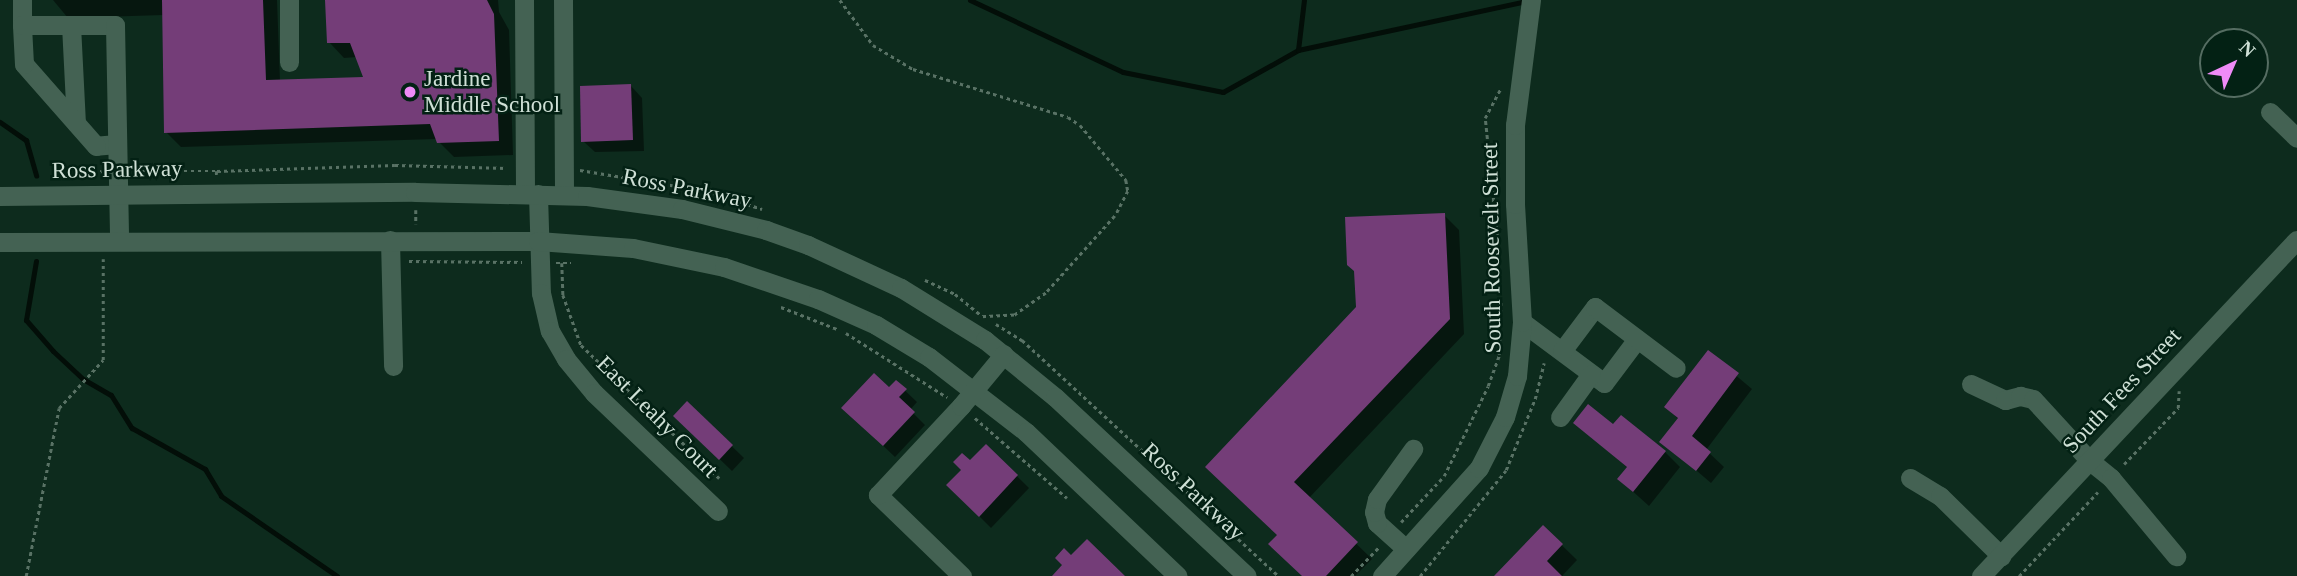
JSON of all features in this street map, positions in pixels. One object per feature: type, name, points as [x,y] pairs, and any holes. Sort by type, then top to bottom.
[{"type":"street","points":[[22,0],[24,64],[96,146],[117,144]]},
{"type":"street","points":[[289,0],[289,62]]},
{"type":"street","name":"East Leahy Court","points":[[524,0],[532,194],[541,293],[550,331],[566,359],[594,393],[718,511]]},
{"type":"street","points":[[563,0],[564,195]]},
{"type":"street","name":"South Roosevelt Street","points":[[1382,576],[1479,468],[1500,428],[1517,376],[1522,322],[1515,204],[1515,125],[1531,0]]},
{"type":"street","points":[[22,25],[115,25],[118,194],[109,248]]},
{"type":"street","points":[[71,25],[76,123]]},
{"type":"street","points":[[2270,112],[2297,138]]},
{"type":"street","name":"Ross Parkway","points":[[0,196],[415,192],[564,195],[636,201],[682,209],[766,230],[808,245],[888,282],[971,330],[1055,397],[1247,576]]},
{"type":"street","points":[[390,240],[393,366]]},
{"type":"street","points":[[0,242],[109,248],[390,240],[538,241],[673,254],[772,282],[876,325],[929,356],[1026,432],[1178,576]]},
{"type":"street","name":"South Fees Street","points":[[1981,576],[2297,240]]},
{"type":"street","points":[[1562,351],[1595,307],[1676,368]]},
{"type":"street","points":[[1522,322],[1604,383],[1637,339]]},
{"type":"street","points":[[962,576],[878,495],[961,406],[1004,354]]},
{"type":"street","points":[[1560,417],[1591,374]]},
{"type":"street","points":[[1971,384],[2005,400],[2020,396],[2033,399],[2090,461],[2111,478],[2176,556]]},
{"type":"street","points":[[1406,549],[1377,523],[1374,512],[1377,499],[1412,449]]},
{"type":"street","points":[[1910,478],[1940,496],[2001,556]]},
{"type":"path","points":[[840,0],[873,45],[913,69],[1068,117],[1080,125],[1126,180],[1128,191],[1119,209],[1046,293],[1014,315],[982,315],[971,330]]},
{"type":"path","points":[[1497,239],[1485,118],[1502,86]]},
{"type":"path","points":[[415,192],[416,241]]},
{"type":"path","points":[[90,260],[109,248]]},
{"type":"path","points":[[26,576],[59,408],[103,359],[109,248]]},
{"type":"path","points":[[390,261],[574,263]]},
{"type":"path","points":[[562,263],[563,295],[581,345],[719,478]]},
{"type":"path","points":[[1352,576],[1444,476],[1461,445],[1499,355],[1501,292]]},
{"type":"path","points":[[780,307],[845,332],[961,406],[1075,505]]},
{"type":"path","points":[[2019,576],[2178,408],[2179,391]]},
{"type":"building","points":[[162,0],[263,0],[266,80],[363,77],[350,43],[327,43],[325,0],[487,0],[494,14],[499,141],[437,143],[430,124],[164,133]]},
{"type":"building","points":[[631,84],[633,140],[581,142],[580,86]]},
{"type":"building","points":[[1445,213],[1450,319],[1294,482],[1358,542],[1326,576],[1302,576],[1268,544],[1277,535],[1205,467],[1356,307],[1354,271],[1347,265],[1345,217]]},
{"type":"building","points":[[1708,350],[1739,373],[1692,436],[1711,452],[1696,471],[1659,442],[1678,418],[1664,407]]},
{"type":"building","points":[[874,373],[889,387],[896,380],[907,389],[899,397],[915,412],[883,446],[841,408]]},
{"type":"building","points":[[687,401],[733,445],[719,460],[673,416]]},
{"type":"building","points":[[1588,404],[1613,424],[1621,415],[1666,451],[1633,492],[1617,479],[1627,467],[1573,423]]},
{"type":"building","points":[[986,444],[1018,475],[979,517],[946,485],[961,470],[953,462],[962,453],[970,460]]},
{"type":"building","points":[[1543,525],[1563,544],[1547,561],[1562,576],[1494,576]]},
{"type":"building","points":[[1087,539],[1125,576],[1052,576],[1062,565],[1055,558],[1064,548],[1071,555]]},
{"type":"waterway","points":[[970,0],[1123,72],[1223,92],[1298,50],[1526,1]]},
{"type":"waterway","points":[[1298,50],[1304,0]]},
{"type":"waterway","points":[[0,122],[26,140],[36,176]]},
{"type":"waterway","points":[[36,261],[26,320],[53,351],[83,379],[111,395],[132,428],[205,469],[221,496],[337,576]]},
{"type":"place","name":"Jardine Middle School","points":[[410,92]]}]
